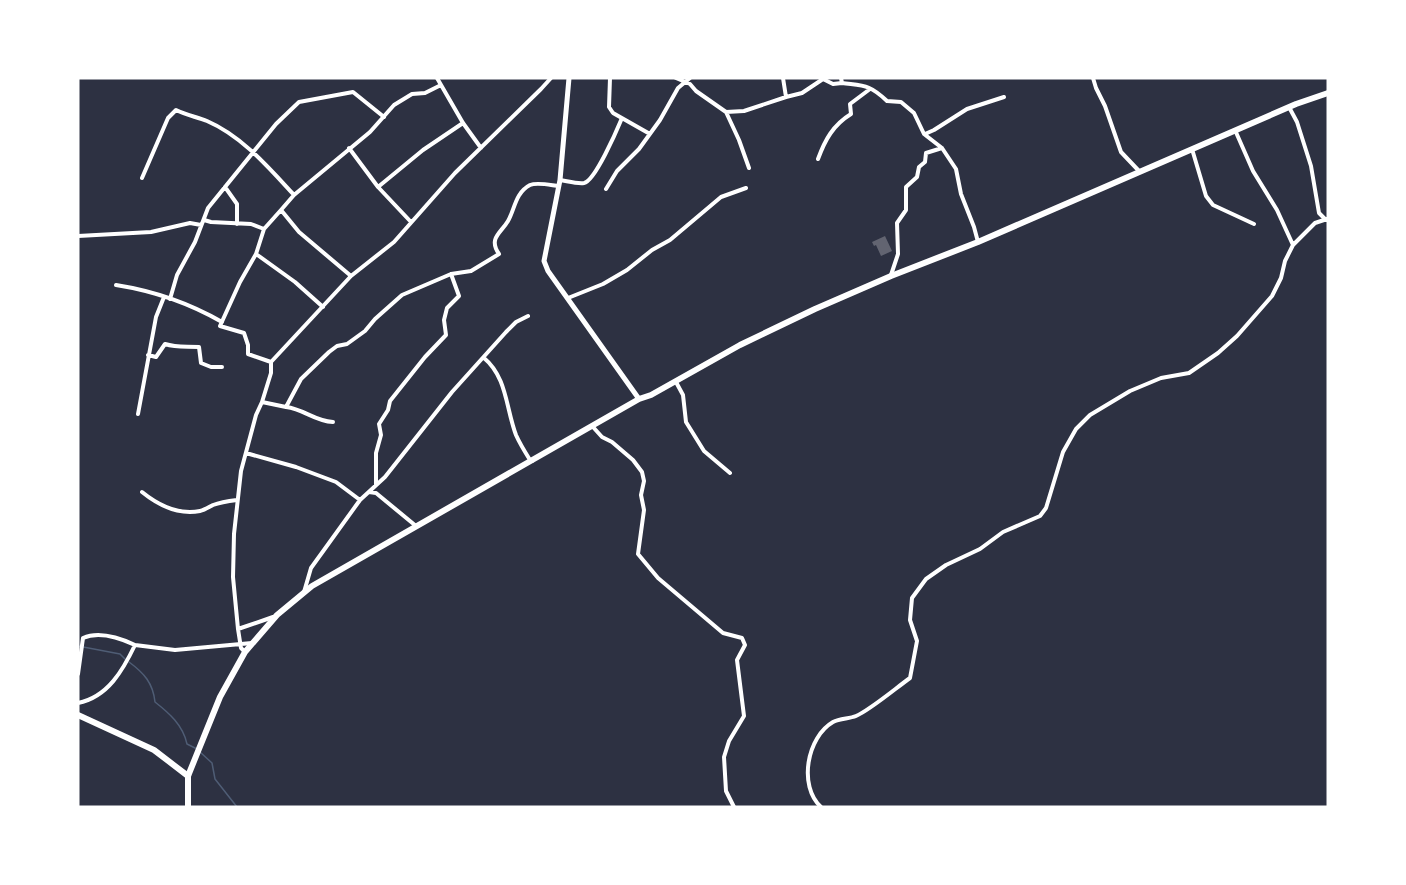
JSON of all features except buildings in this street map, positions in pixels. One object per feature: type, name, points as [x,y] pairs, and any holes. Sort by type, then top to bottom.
[{"type":"main road","points":[[568,78],[560,183],[544,261],[548,271],[639,399]]},
{"type":"main road","points":[[188,807],[188,776],[220,697],[245,652],[277,615],[303,592],[639,399],[651,395],[751,340],[891,276],[978,242],[1289,107],[1328,93]]},
{"type":"main road","points":[[78,715],[154,750],[188,776]]},
{"type":"street","points":[[437,78],[463,123],[481,148]]},
{"type":"street","points":[[245,652],[240,643],[233,577],[237,500],[241,471],[256,415],[271,373],[271,362],[351,276],[394,242],[481,148],[551,78]]},
{"type":"street","points":[[610,78],[609,107],[613,113],[650,134]]},
{"type":"street","points":[[676,78],[690,84],[696,91],[726,112],[749,168]]},
{"type":"street","points":[[606,189],[617,171],[639,149],[660,120],[670,99],[690,78]]},
{"type":"street","points":[[783,78],[786,97]]},
{"type":"street","points":[[1093,78],[1121,152],[1140,172]]},
{"type":"street","points":[[726,112],[744,111],[802,93],[823,79],[833,84],[842,80],[864,84],[877,91],[887,101],[901,102],[914,113],[924,134],[942,148],[956,169],[961,194],[978,242]]},
{"type":"street","points":[[271,362],[248,354],[244,333],[220,326],[256,254],[264,229],[294,195],[370,132],[394,105],[412,94],[425,93],[441,85]]},
{"type":"street","points":[[818,159],[824,142],[838,122],[851,114],[850,104],[870,89]]},
{"type":"street","points":[[170,299],[177,275],[195,242],[208,208],[276,124],[299,102],[352,92],[384,117]]},
{"type":"street","points":[[924,134],[967,109],[1004,97]]},
{"type":"street","points":[[1289,107],[1297,122],[1311,166],[1319,213],[1327,219]]},
{"type":"street","points":[[142,178],[168,118],[176,110],[208,122],[231,135],[294,195]]},
{"type":"street","points":[[286,407],[301,379],[329,352],[337,346],[347,344],[365,331],[375,319],[402,296],[451,274],[471,271],[499,254],[495,238],[507,223],[515,202],[523,190],[532,184],[584,183],[590,180],[606,153],[622,118]]},
{"type":"street","points":[[378,187],[423,150],[463,123]]},
{"type":"street","points":[[1235,130],[1253,171],[1277,210],[1293,245]]},
{"type":"street","points":[[350,148],[378,187],[411,222]]},
{"type":"street","points":[[891,276],[898,254],[897,224],[906,210],[906,187],[917,177],[919,167],[925,162],[926,153],[942,148]]},
{"type":"street","points":[[1192,149],[1206,196],[1213,205],[1254,224]]},
{"type":"street","points":[[225,187],[237,204],[237,224]]},
{"type":"street","points":[[567,298],[603,284],[627,270],[670,240],[721,197],[746,188]]},
{"type":"street","points":[[281,210],[298,232],[351,276]]},
{"type":"street","points":[[821,807],[812,799],[807,775],[814,739],[834,721],[857,716],[910,678],[917,641],[910,620],[912,598],[926,579],[946,565],[980,549],[1003,532],[1040,516],[1047,508],[1063,453],[1076,429],[1090,416],[1130,391],[1161,378],[1189,373],[1218,353],[1237,336],[1272,296],[1293,245],[1315,223],[1327,219]]},
{"type":"street","points":[[204,220],[251,224],[264,229]]},
{"type":"street","points":[[78,236],[151,231],[190,223],[201,225]]},
{"type":"street","points":[[256,254],[296,282],[323,307]]},
{"type":"street","points":[[376,485],[376,453],[381,435],[379,424],[388,410],[390,401],[446,335],[444,320],[447,308],[459,296],[451,274]]},
{"type":"street","points":[[116,285],[141,289],[195,306],[222,322]]},
{"type":"street","points":[[138,414],[156,317],[164,297]]},
{"type":"street","points":[[303,592],[311,568],[360,500],[385,477],[452,392],[511,327],[528,316]]},
{"type":"street","points":[[148,355],[156,357],[165,345],[177,348],[199,347],[201,363],[211,367],[222,367]]},
{"type":"street","points":[[484,358],[493,366],[505,394],[516,435],[530,460],[534,461]]},
{"type":"street","points":[[676,381],[683,394],[686,422],[704,451],[730,473]]},
{"type":"street","points":[[262,402],[297,408],[320,421],[333,422]]},
{"type":"street","points":[[593,427],[602,437],[612,442],[633,460],[642,472],[644,481],[641,495],[644,510],[638,554],[658,578],[723,633],[742,638],[744,641],[745,645],[737,660],[744,716],[729,741],[724,757],[726,791],[734,807]]},
{"type":"street","points":[[246,453],[296,467],[336,482],[360,500]]},
{"type":"street","points":[[142,492],[174,510],[187,512],[201,511],[215,504],[237,500]]},
{"type":"street","points":[[369,492],[376,493],[416,526]]},
{"type":"street","points":[[238,629],[277,615]]},
{"type":"street","points":[[78,674],[81,642],[88,636],[104,636],[121,639],[135,645],[175,650],[240,643],[252,644]]},
{"type":"street","points":[[78,703],[97,696],[113,682],[124,669],[135,645]]},
{"type":"street","points":[[79,697],[85,701]]},
{"type":"waterway","points":[[78,646],[120,654],[125,659]]},
{"type":"waterway","points":[[129,662],[147,679],[155,702],[179,725],[187,744],[197,749]]},
{"type":"waterway","points":[[200,752],[212,763],[215,779],[237,807]]}]
